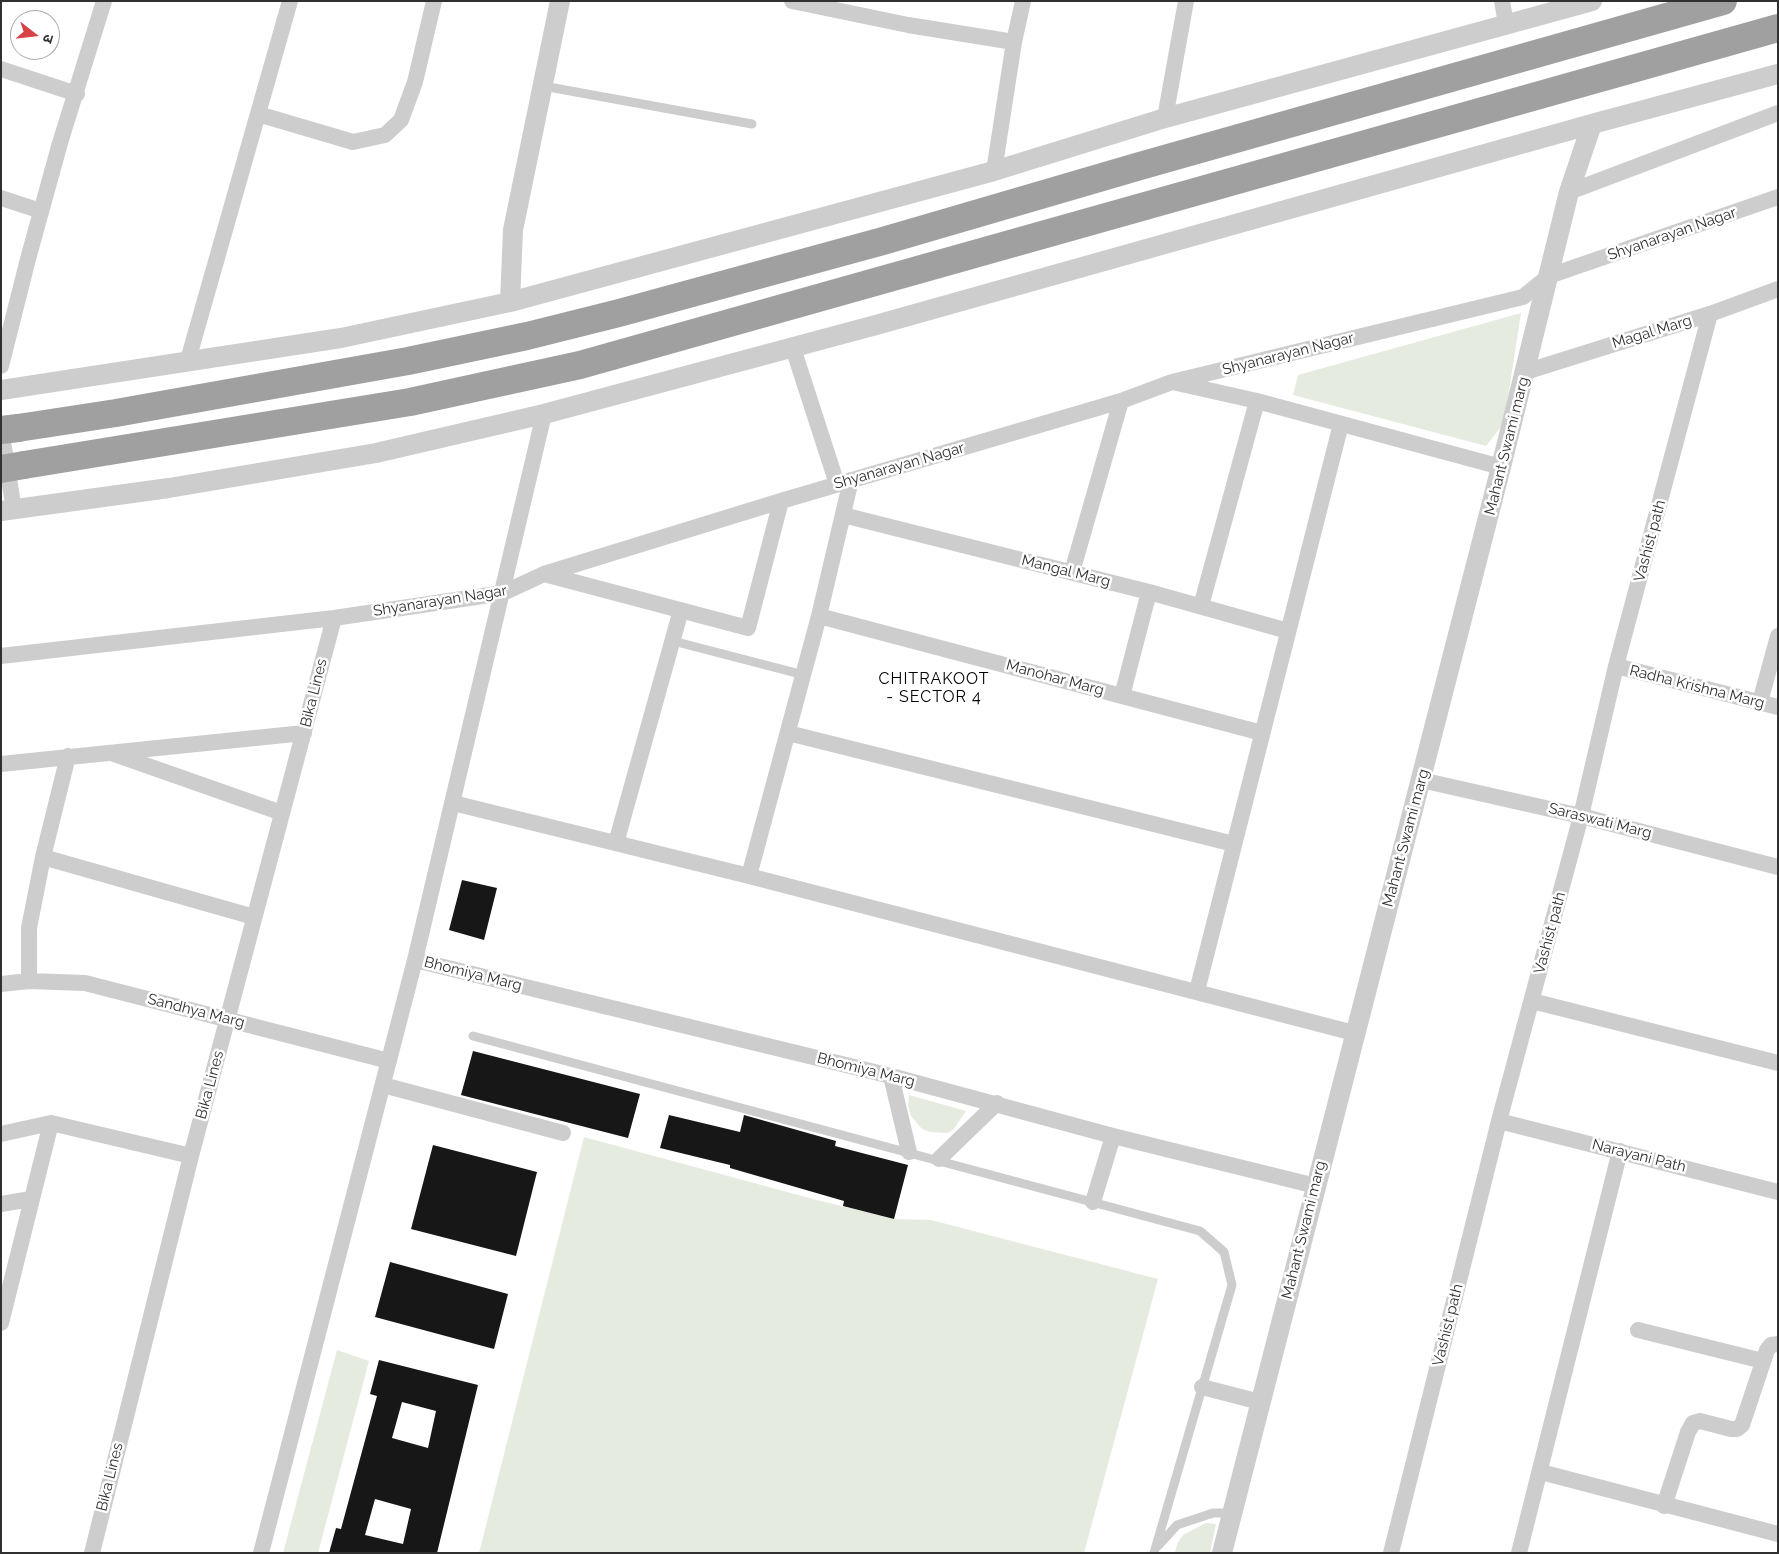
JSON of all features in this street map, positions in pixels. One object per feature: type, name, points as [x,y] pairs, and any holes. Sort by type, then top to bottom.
[{"type":"highway","points":[[7,429],[116,413],[408,361],[527,336],[883,241],[1140,166],[1723,1]]},
{"type":"highway","points":[[13,467],[410,402],[580,365],[1778,28]]},
{"type":"street","points":[[1,366],[60,143],[77,94],[104,1]]},
{"type":"street","points":[[188,360],[290,1]]},
{"type":"street","points":[[258,114],[353,142],[385,135],[401,120],[412,89],[434,1]]},
{"type":"street","points":[[510,302],[514,230],[560,1]]},
{"type":"street","points":[[792,1],[908,25],[1014,42]]},
{"type":"street","points":[[994,170],[1014,42],[1023,1]]},
{"type":"street","points":[[1164,118],[1186,1]]},
{"type":"street","points":[[1502,1],[1506,24]]},
{"type":"street","points":[[1,390],[341,338],[510,302],[994,170],[1164,118],[1592,1]]},
{"type":"street","points":[[1,69],[77,94]]},
{"type":"street","points":[[7,429],[8,510],[169,488],[376,453],[544,414],[793,348],[1592,124],[1778,74]]},
{"type":"street","points":[[1569,192],[1778,113]]},
{"type":"street","name":"Mahant Swami marg","points":[[1222,1553],[1354,1033],[1501,467],[1569,192],[1592,124]]},
{"type":"street","name":"Shyanarayan Nagar","points":[[1,656],[334,618],[503,593],[544,574],[844,482],[1121,401],[1172,382],[1523,297],[1549,276],[1778,197]]},
{"type":"street","points":[[1,198],[41,211]]},
{"type":"street","name":"Magal Marg","points":[[1525,372],[1710,314],[1778,289]]},
{"type":"street","name":"Vashist path","points":[[1391,1553],[1499,1121],[1581,816],[1616,666],[1710,314]]},
{"type":"street","points":[[749,876],[804,675],[843,515],[844,482],[793,348]]},
{"type":"street","points":[[1172,382],[1257,400],[1501,467]]},
{"type":"street","points":[[1201,606],[1257,400]]},
{"type":"street","points":[[1072,572],[1121,401]]},
{"type":"street","points":[[261,1553],[415,960],[544,414]]},
{"type":"street","points":[[1197,991],[1341,424]]},
{"type":"street","points":[[544,574],[748,628],[781,501]]},
{"type":"street","name":"Mangal Marg","points":[[843,515],[1149,592],[1288,631]]},
{"type":"street","points":[[1122,696],[1149,592]]},
{"type":"street","points":[[616,843],[681,610]]},
{"type":"street","name":"Manohar Marg","points":[[819,616],[1262,733]]},
{"type":"street","name":"Bika Lines","points":[[92,1553],[191,1156],[334,618]]},
{"type":"street","points":[[1760,702],[1778,636]]},
{"type":"street","name":"Radha Krishna Marg","points":[[1616,666],[1778,707]]},
{"type":"street","points":[[1,764],[304,733]]},
{"type":"street","points":[[788,733],[1234,844]]},
{"type":"street","points":[[109,752],[282,813]]},
{"type":"street","points":[[29,981],[29,928],[43,857],[68,756]]},
{"type":"street","name":"Saraswati Marg","points":[[1421,780],[1581,816],[1778,867]]},
{"type":"street","points":[[452,803],[749,876],[1354,1033]]},
{"type":"street","points":[[43,857],[254,917]]},
{"type":"street","name":"Bhomiya Marg","points":[[415,960],[891,1076],[997,1103],[1113,1136],[1316,1186]]},
{"type":"street","name":"Sandhya Marg","points":[[1,984],[29,981],[85,983],[389,1062]]},
{"type":"street","points":[[1532,1001],[1778,1064]]},
{"type":"street","points":[[891,1076],[909,1152]]},
{"type":"street","points":[[383,1085],[563,1133]]},
{"type":"street","points":[[939,1159],[997,1103]]},
{"type":"street","name":"Narayani Path","points":[[1499,1121],[1778,1192]]},
{"type":"street","points":[[1,1134],[52,1123],[191,1156]]},
{"type":"street","points":[[1,1323],[31,1199],[52,1123]]},
{"type":"street","points":[[1093,1202],[1113,1136]]},
{"type":"street","points":[[1519,1553],[1541,1472],[1620,1151]]},
{"type":"street","points":[[1,1204],[31,1199]]},
{"type":"street","points":[[1638,1330],[1763,1361]]},
{"type":"street","points":[[1664,1506],[1688,1432],[1693,1423],[1700,1421],[1738,1429],[1742,1425],[1763,1361],[1771,1345],[1778,1344]]},
{"type":"street","points":[[1202,1387],[1260,1402]]},
{"type":"street","points":[[1541,1472],[1664,1506],[1778,1534]]},
{"type":"lane","points":[[543,86],[752,124]]},
{"type":"lane","points":[[673,641],[804,675]]},
{"type":"lane","points":[[473,1036],[939,1159],[1200,1231],[1224,1252],[1232,1285],[1155,1551]]},
{"type":"lane","points":[[1155,1551],[1177,1525],[1213,1513],[1232,1513]]},
{"type":"shaded area","points":[[1521,313],[1504,423],[1486,446],[1293,395],[1298,375]]},
{"type":"shaded area","points":[[909,1095],[966,1111],[953,1130],[947,1133],[930,1132],[922,1129],[911,1116],[908,1106]]},
{"type":"shaded area","points":[[584,1137],[813,1199],[894,1219],[931,1220],[1158,1279],[1084,1553],[479,1553]]},
{"type":"shaded area","points":[[337,1350],[369,1361],[318,1553],[283,1553]]},
{"type":"shaded area","points":[[1206,1523],[1216,1524],[1210,1553],[1175,1553],[1177,1544],[1183,1535]]},
{"type":"building","points":[[462,880],[497,888],[484,940],[449,930]]},
{"type":"building","points":[[473,1051],[640,1094],[628,1138],[461,1095]]},
{"type":"building","points":[[669,1115],[740,1132],[744,1115],[836,1141],[835,1146],[908,1165],[894,1219],[843,1206],[844,1201],[730,1168],[730,1165],[660,1148]]},
{"type":"building","points":[[433,1145],[537,1172],[516,1256],[411,1229]]},
{"type":"building","points":[[390,1262],[508,1294],[494,1349],[375,1317]]},
{"type":"building","points":[[379,1360],[478,1385],[437,1553],[329,1553],[336,1528],[341,1529],[377,1396],[370,1394]],"holes":[[[402,1402],[436,1411],[428,1448],[392,1438]],[[375,1499],[411,1509],[403,1544],[365,1535]]]},
{"type":"district","name":"CHITRAKOOT - SECTOR 4","points":[[934,688]]}]
